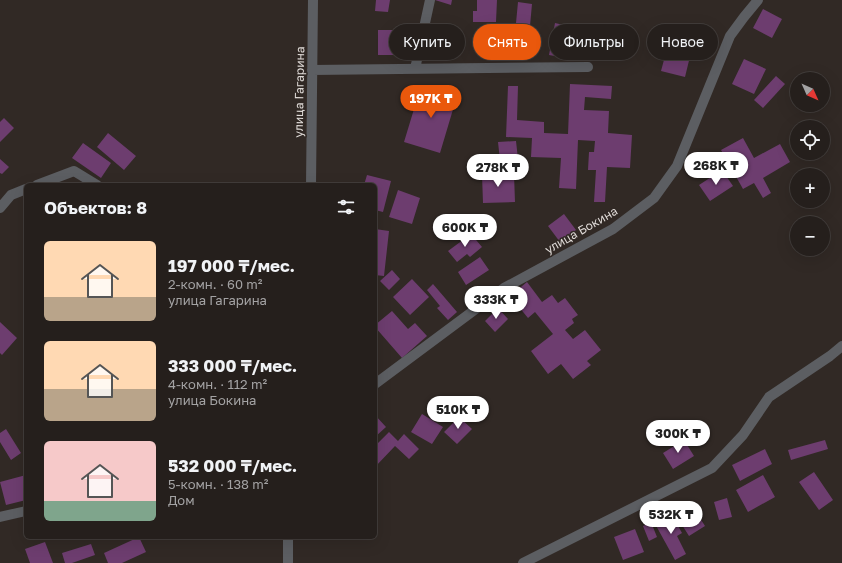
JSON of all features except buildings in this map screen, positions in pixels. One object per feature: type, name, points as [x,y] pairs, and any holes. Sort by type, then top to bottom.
[{"type":"street","name":"улица Гагарина","points":[[311,183],[313,0]]},
{"type":"street","points":[[415,69],[430,0]]},
{"type":"street","name":"улица Бокина","points":[[377,383],[504,288],[613,229],[654,198],[677,166],[730,36],[758,0]]},
{"type":"street","points":[[312,70],[588,67]]},
{"type":"street","points":[[42,183],[74,171],[94,183]]},
{"type":"street","points":[[0,208],[11,195],[24,190]]},
{"type":"street","points":[[523,563],[712,468],[743,435],[769,398],[842,346]]},
{"type":"street","points":[[0,517],[24,511]]},
{"type":"street","points":[[288,539],[288,563]]}]
